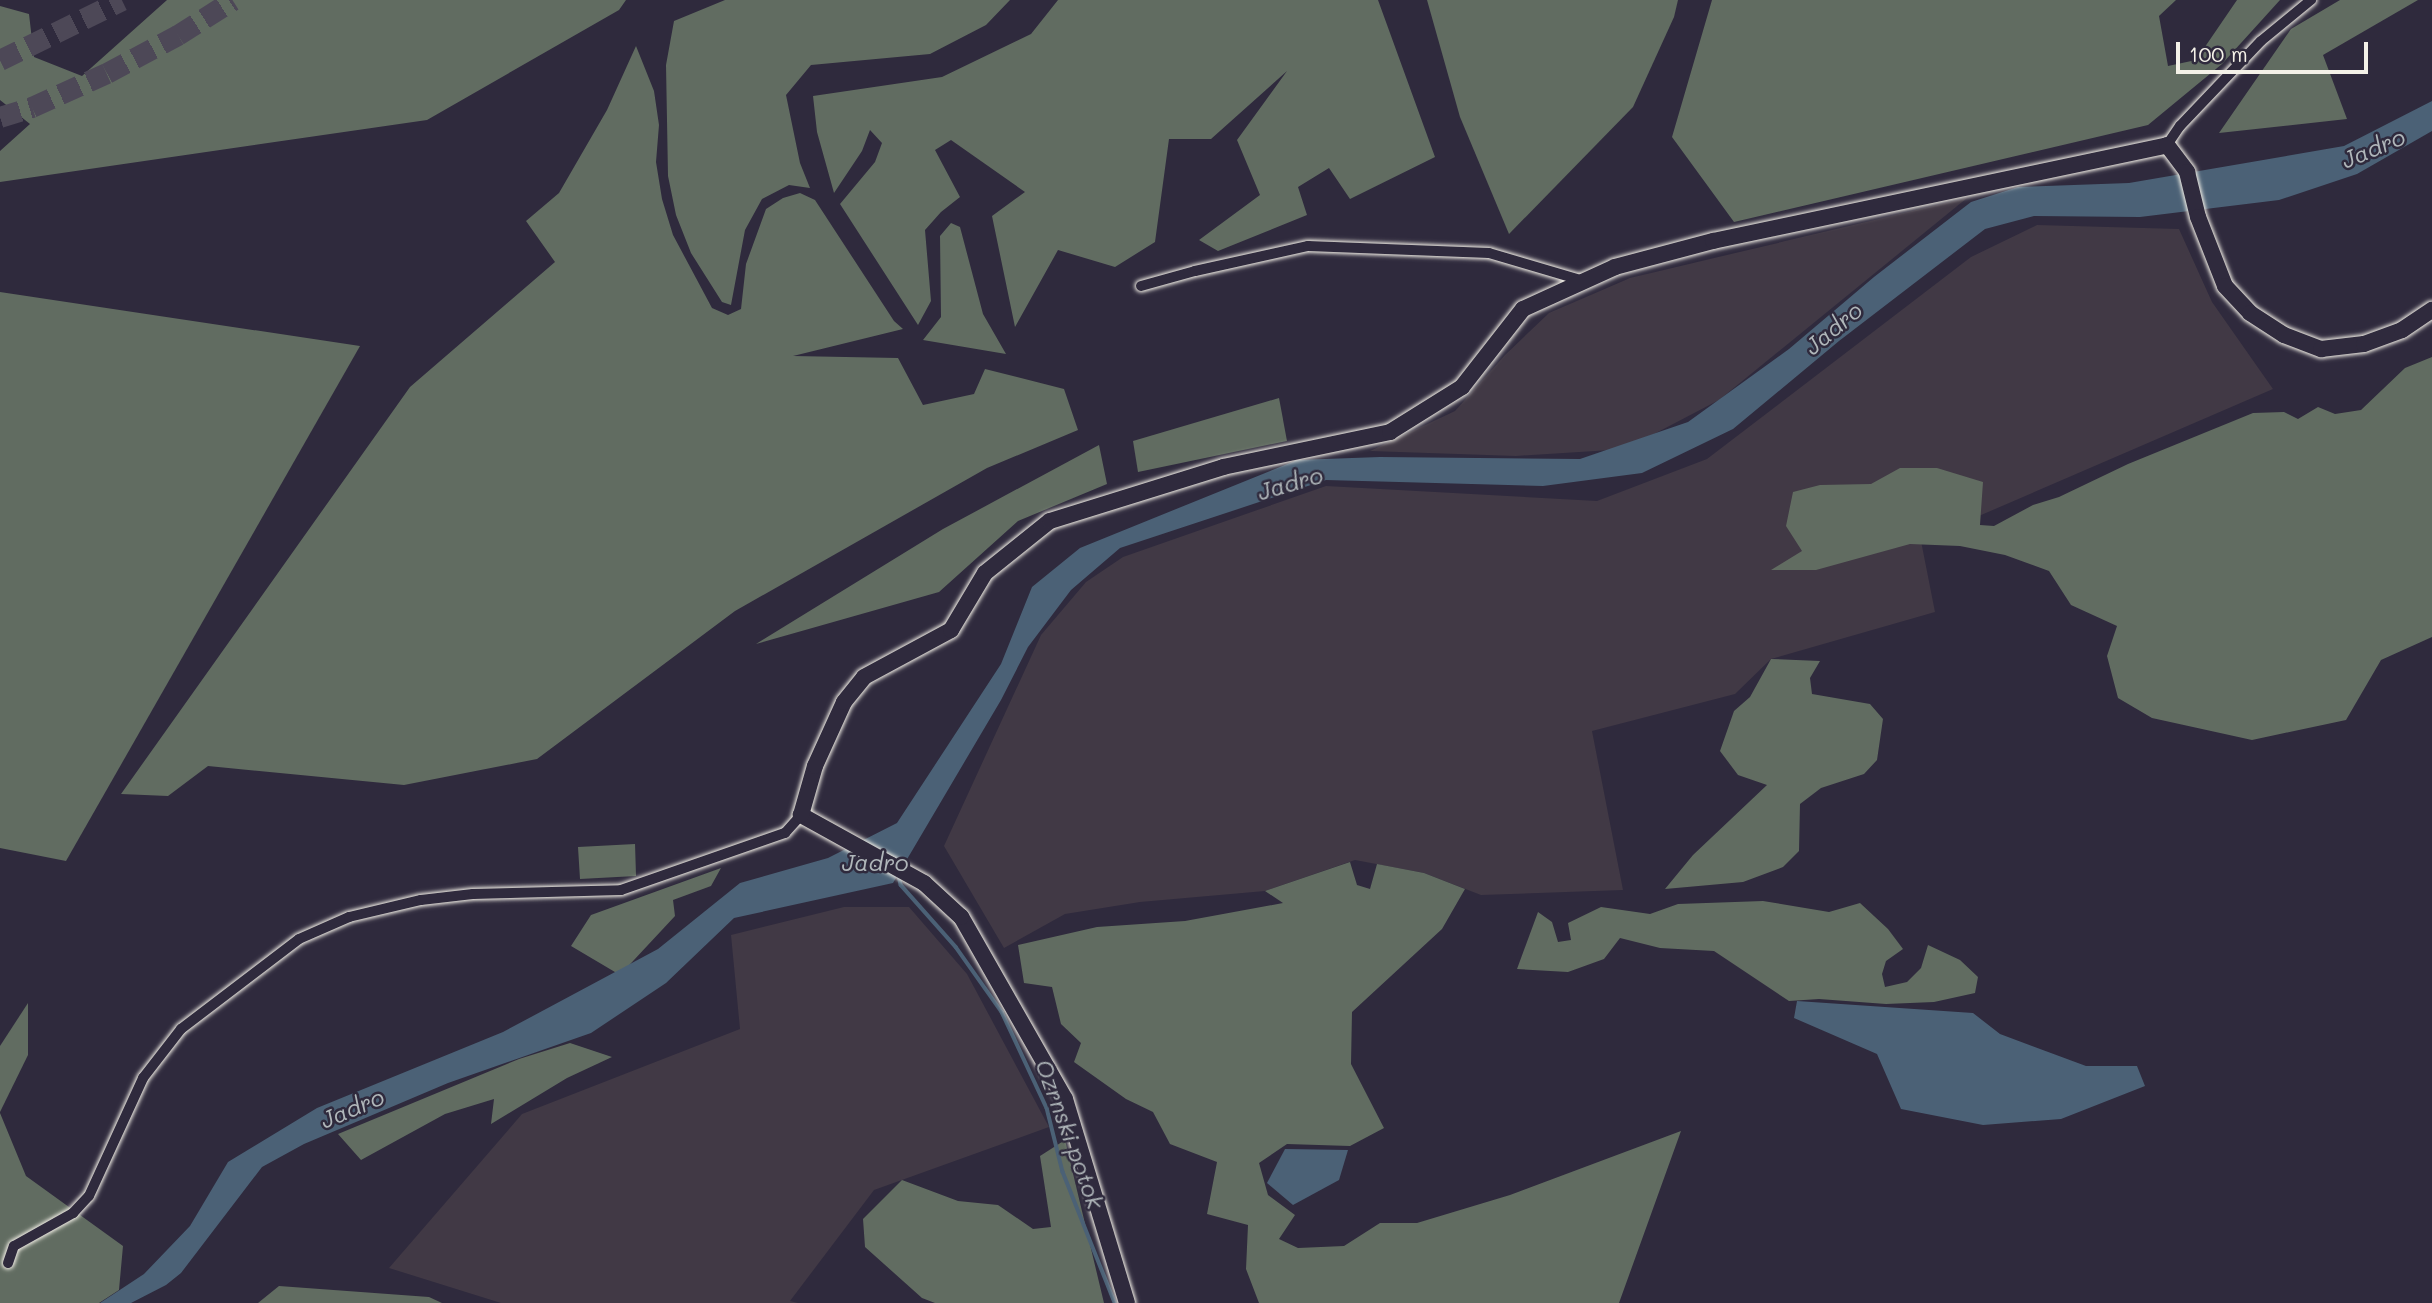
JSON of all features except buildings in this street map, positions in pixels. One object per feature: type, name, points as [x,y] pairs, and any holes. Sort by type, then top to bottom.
[{"type":"street","points":[[8,1263],[14,1246],[73,1213],[89,1196],[143,1078],[181,1029],[299,939],[349,917],[421,900],[473,894],[621,890],[785,833],[801,815],[815,766],[844,702],[858,685],[892,660],[951,630],[985,573],[1050,521],[1223,467],[1390,432],[1462,387],[1523,309],[1615,267],[1713,241],[2167,145],[2180,125],[2261,41],[2311,0]]},
{"type":"street","points":[[2167,145],[2186,172],[2198,217],[2225,286],[2250,313],[2284,335],[2321,349],[2364,344],[2402,330],[2432,310]]},
{"type":"street","points":[[1141,286],[1308,246],[1489,253],[1584,281]]},
{"type":"street","points":[[801,815],[833,830],[924,883],[961,917],[1065,1100],[1127,1303]]},
{"type":"shaded area","points":[[1967,198],[1719,400],[1654,434],[1611,450],[1516,456],[1370,451],[1455,411],[1505,355],[1549,313],[1630,278]]},
{"type":"shaded area","points":[[2037,225],[2179,229],[2212,302],[2273,389],[1921,541],[1935,612],[1771,659],[1735,694],[1592,731],[1623,890],[1481,895],[1424,873],[1355,860],[1265,891],[1140,902],[1065,914],[1004,948],[944,846],[1041,635],[1086,582],[1123,557],[1326,486],[1597,501],[1707,459],[1971,257]]},
{"type":"shaded area","points":[[844,907],[909,907],[967,974],[1049,1127],[874,1190],[790,1301],[798,1303],[501,1303],[389,1268],[522,1114],[740,1029],[731,935]]},
{"type":"green space","points":[[167,0],[626,0],[619,10],[427,120],[0,182],[0,151],[30,124],[0,100],[0,6],[29,14],[34,57],[82,76]]},
{"type":"green space","points":[[725,0],[1010,0],[986,25],[930,54],[811,65],[786,95],[800,163],[810,188],[789,185],[762,199],[745,230],[731,305],[722,302],[691,253],[676,215],[668,176],[666,65],[674,21]]},
{"type":"green space","points":[[1058,0],[1378,0],[1435,157],[1350,199],[1329,168],[1298,187],[1307,215],[1218,251],[1199,240],[1260,195],[1237,140],[1287,71],[1211,139],[1169,139],[1155,242],[1115,267],[1058,250],[1015,327],[992,216],[1025,192],[951,140],[935,150],[960,197],[941,212],[925,230],[931,301],[918,325],[840,204],[875,162],[882,143],[870,130],[862,151],[834,193],[817,132],[813,96],[942,77],[1031,34]]},
{"type":"green space","points":[[1427,0],[1678,0],[1674,17],[1633,107],[1509,234],[1460,117]]},
{"type":"green space","points":[[1712,0],[2176,0],[2159,16],[2168,66],[2196,60],[2237,0],[2280,0],[2222,64],[2148,125],[1734,222],[1672,137]]},
{"type":"green space","points":[[2340,0],[2418,0],[2323,55],[2347,119],[2219,133],[2291,29]]},
{"type":"green space","points":[[636,46],[654,91],[659,125],[656,162],[662,199],[673,235],[712,308],[728,315],[741,309],[746,264],[766,209],[783,198],[800,193],[815,200],[894,321],[903,329],[793,356],[898,358],[923,405],[974,394],[985,369],[1064,389],[1078,430],[987,468],[735,611],[537,759],[404,785],[208,766],[168,796],[121,794],[410,387],[555,262],[526,221],[559,193],[607,110]]},
{"type":"green space","points":[[951,223],[960,227],[983,314],[1006,354],[923,340],[941,317],[940,236]]},
{"type":"green space","points":[[0,292],[360,346],[66,861],[0,848]]},
{"type":"green space","points":[[2432,357],[2432,637],[2381,660],[2346,720],[2252,740],[2152,718],[2118,698],[2107,656],[2117,626],[2071,605],[2049,571],[2005,555],[1960,546],[1910,544],[1816,570],[1771,570],[1802,551],[1786,526],[1793,492],[1820,485],[1871,484],[1900,468],[1937,468],[1983,482],[1980,525],[1994,526],[2033,505],[2059,497],[2128,464],[2253,413],[2284,412],[2298,419],[2318,407],[2335,414],[2361,410],[2405,368]]},
{"type":"green space","points":[[1279,398],[1287,441],[1138,472],[1133,441]]},
{"type":"green space","points":[[1099,445],[1107,484],[1018,521],[939,592],[756,644],[943,529]]},
{"type":"green space","points":[[1771,659],[1820,661],[1810,678],[1812,694],[1870,704],[1883,719],[1877,760],[1864,774],[1821,788],[1800,804],[1799,851],[1783,867],[1743,882],[1665,889],[1693,855],[1767,785],[1738,775],[1720,751],[1734,711],[1750,697]]},
{"type":"green space","points":[[635,844],[636,876],[580,879],[578,847]]},
{"type":"green space","points":[[1350,862],[1357,885],[1370,889],[1377,864],[1424,873],[1465,889],[1442,929],[1352,1012],[1351,1064],[1384,1128],[1350,1146],[1287,1144],[1259,1163],[1268,1195],[1295,1215],[1279,1239],[1298,1248],[1344,1246],[1380,1223],[1417,1223],[1510,1195],[1681,1131],[1619,1303],[1259,1303],[1246,1269],[1248,1225],[1207,1214],[1217,1162],[1170,1144],[1153,1112],[1126,1099],[1074,1062],[1081,1043],[1061,1024],[1052,987],[1024,983],[1018,945],[1097,927],[1185,921],[1283,903],[1265,891]]},
{"type":"green space","points":[[721,868],[711,886],[673,900],[675,916],[620,975],[571,946],[591,915]]},
{"type":"green space","points":[[1763,901],[1829,912],[1860,903],[1888,929],[1903,949],[1886,961],[1882,974],[1885,987],[1907,982],[1921,968],[1928,945],[1960,960],[1978,977],[1975,993],[1934,1002],[1886,1004],[1819,999],[1789,1001],[1714,951],[1660,948],[1620,938],[1604,959],[1568,972],[1517,969],[1538,912],[1552,922],[1558,942],[1571,940],[1568,923],[1601,907],[1650,914],[1678,904]]},
{"type":"green space","points":[[28,1003],[28,1055],[0,1112],[0,1046]]},
{"type":"green space","points":[[570,1043],[612,1057],[567,1078],[491,1124],[494,1099],[445,1114],[361,1160],[338,1134],[519,1059]]},
{"type":"green space","points":[[0,1113],[26,1176],[123,1246],[119,1290],[99,1303],[0,1303]]},
{"type":"green space","points":[[1065,1140],[1104,1303],[935,1303],[922,1298],[865,1247],[863,1219],[902,1180],[958,1201],[998,1205],[1033,1229],[1051,1227],[1040,1156]]},
{"type":"green space","points":[[279,1286],[429,1297],[442,1303],[258,1303]]},
{"type":"water","name":"Jadro","points":[[2432,101],[2432,131],[2357,174],[2279,200],[2140,217],[2034,216],[1985,229],[1839,341],[1733,429],[1642,473],[1543,486],[1326,480],[1120,548],[1071,590],[1028,647],[1001,700],[893,883],[734,918],[666,983],[591,1033],[448,1083],[304,1144],[262,1167],[181,1273],[166,1285],[131,1303],[100,1303],[144,1274],[190,1226],[228,1162],[317,1108],[503,1032],[658,949],[740,883],[828,858],[897,823],[1001,664],[1032,587],[1080,548],[1297,460],[1380,457],[1580,459],[1688,422],[1789,349],[1874,277],[1971,202],[2018,187],[2129,183],[2344,146]]},
{"type":"water","points":[[1797,1001],[1973,1013],[2000,1034],[2086,1066],[2137,1066],[2145,1086],[2061,1119],[1983,1125],[1901,1109],[1877,1054],[1794,1018]]},
{"type":"water","points":[[1285,1149],[1348,1150],[1339,1180],[1293,1205],[1267,1183]]},
{"type":"waterway","name":"Ozrnski potok","points":[[899,876],[901,885],[956,947],[1002,1012],[1047,1108],[1063,1172],[1115,1303]]},
{"type":"tunnel","points":[[0,60],[122,0]]},
{"type":"tunnel","points":[[0,117],[32,107],[107,73],[178,35],[233,0]]}]
